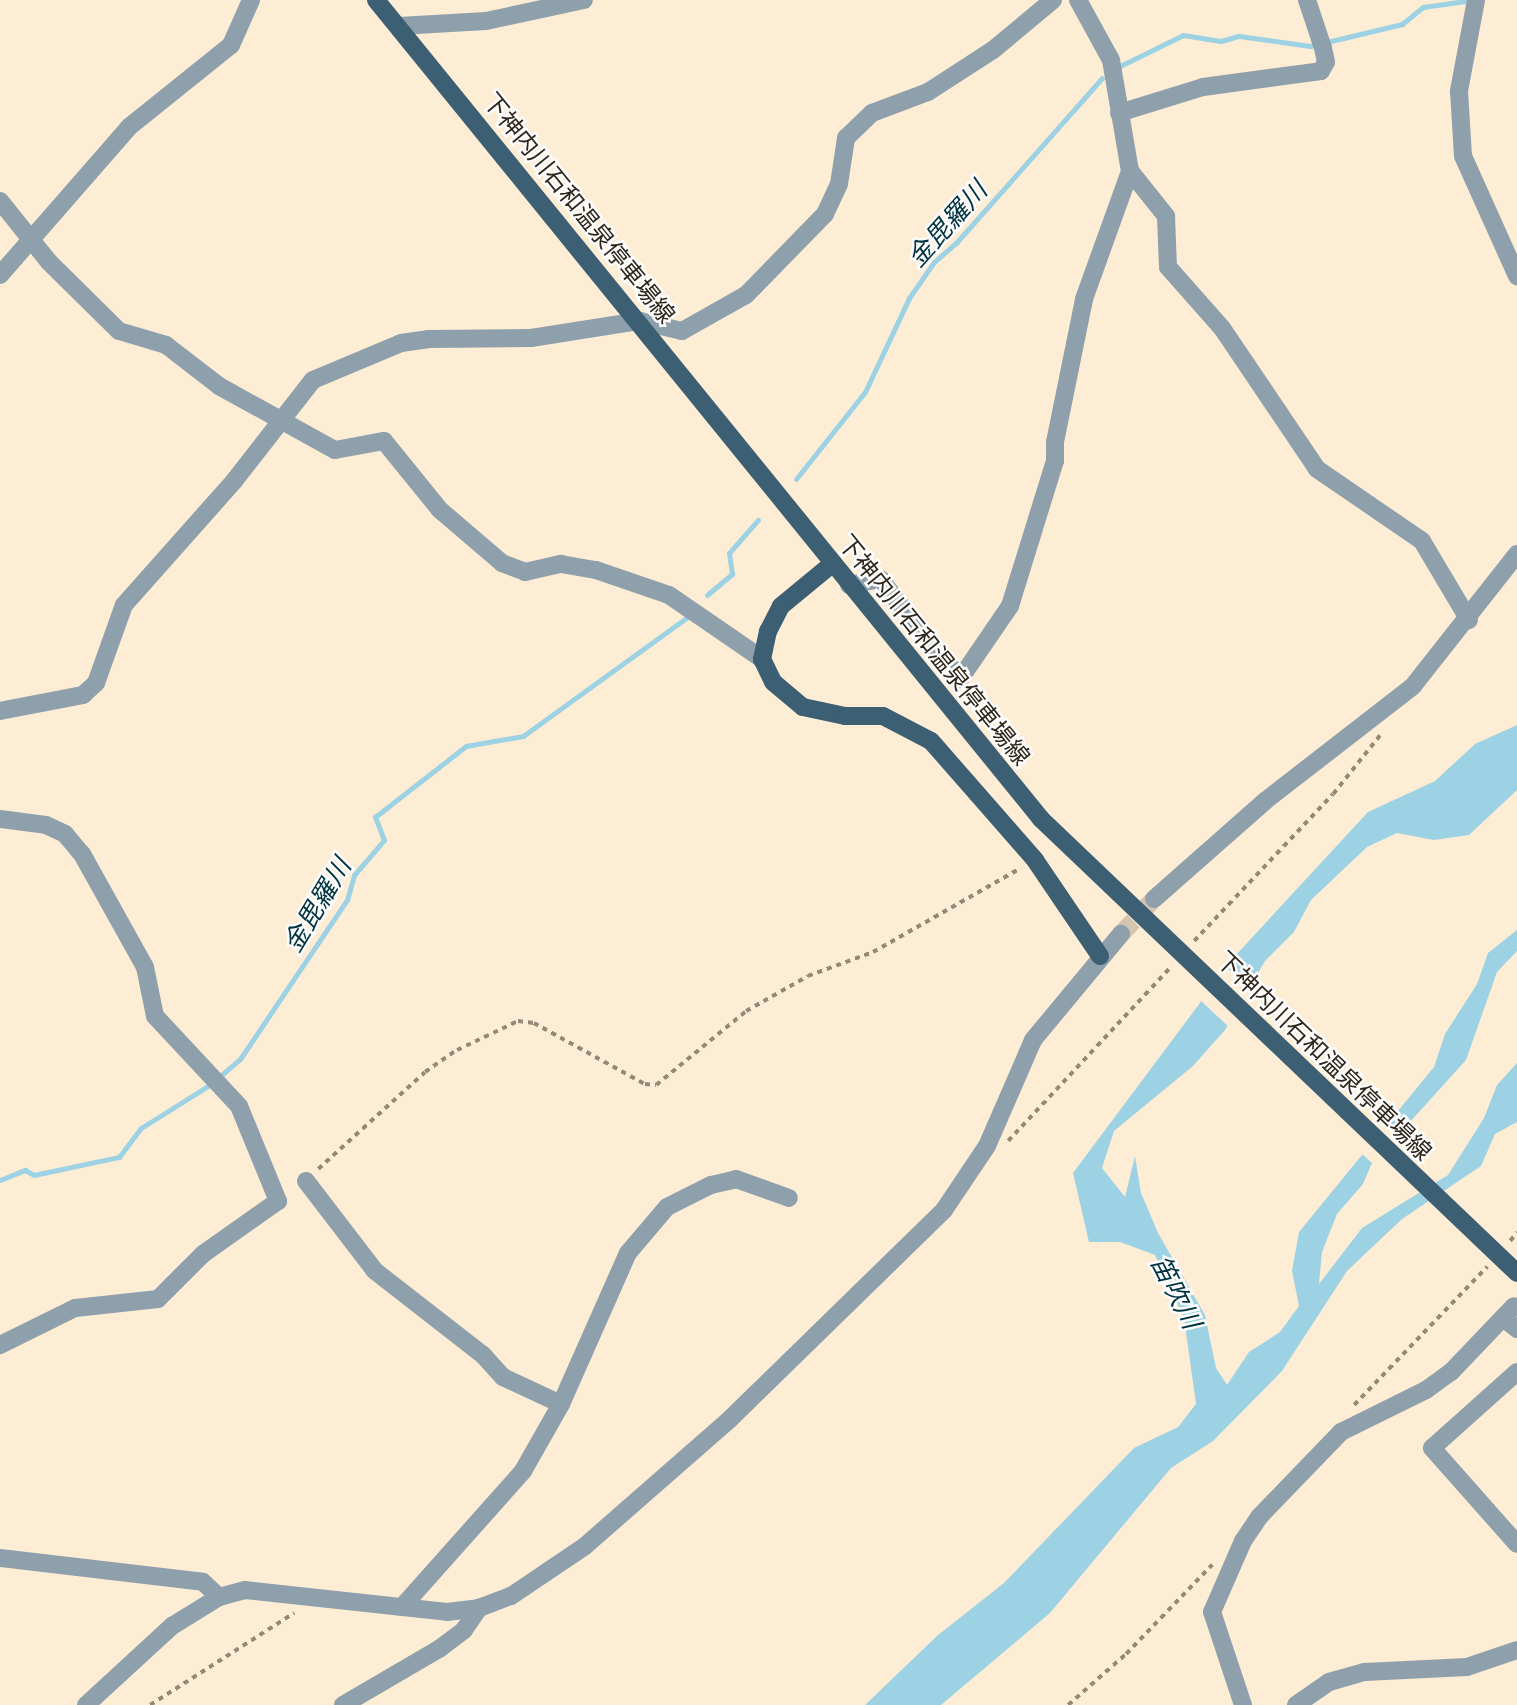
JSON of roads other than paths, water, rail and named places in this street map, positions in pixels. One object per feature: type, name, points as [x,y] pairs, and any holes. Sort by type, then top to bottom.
[{"type":"main road","name":"下神内川石和温泉停車場線","points":[[376,0],[640,321],[832,564],[1041,820],[1517,1273]]},
{"type":"main road","points":[[832,564],[781,606],[768,631],[762,659],[773,682],[803,707],[845,716],[883,716],[931,741],[1035,860],[1100,956]]},
{"type":"street","points":[[0,275],[129,127],[231,45],[251,0]]},
{"type":"street","points":[[399,26],[486,21],[584,0]]},
{"type":"street","points":[[0,711],[83,695],[96,683],[124,605],[285,419],[313,380],[401,343],[531,338],[640,321],[682,331],[746,295],[825,214],[839,184],[846,138],[872,113],[928,92],[993,50],[1053,0]]},
{"type":"street","points":[[1078,0],[1111,60],[1130,171],[1166,216],[1168,267],[1222,328],[1317,469],[1422,541],[1469,620]]},
{"type":"street","points":[[1119,113],[1203,87],[1321,71],[1326,62],[1307,0]]},
{"type":"street","points":[[1475,6],[1458,91],[1463,156],[1517,276]]},
{"type":"street","points":[[849,585],[880,579],[960,679],[1010,606],[1055,461],[1055,442],[1084,299],[1130,171]]},
{"type":"street","points":[[0,201],[32,241],[119,331],[166,345],[219,386],[285,419],[335,450],[384,441],[440,510],[502,563],[526,572],[561,564],[596,570],[669,595],[762,659]]},
{"type":"street","points":[[1154,899],[1255,809],[1413,686],[1469,620],[1517,554]]},
{"type":"street","points":[[0,819],[46,825],[65,834],[145,967],[155,1016],[239,1106],[278,1201],[203,1254],[158,1299],[75,1308],[0,1345]]},
{"type":"street","points":[[86,1705],[172,1626],[219,1597],[245,1590],[294,1593],[447,1612],[479,1608],[511,1596],[585,1546],[731,1418],[920,1236],[966,1182],[1033,1040],[1121,933]]},
{"type":"street","points":[[402,1607],[523,1471],[561,1404],[628,1253],[667,1207],[711,1185],[736,1179],[789,1198]]},
{"type":"street","points":[[306,1181],[375,1271],[483,1355],[503,1377],[561,1404]]},
{"type":"street","points":[[1243,1705],[1212,1612],[1217,1593],[1260,1516],[1341,1432],[1426,1390],[1451,1372],[1512,1318]]},
{"type":"street","points":[[1517,1372],[1432,1448],[1517,1545]]},
{"type":"street","points":[[0,1558],[203,1582],[219,1597]]},
{"type":"street","points":[[343,1705],[439,1649],[464,1630],[479,1608]]},
{"type":"street","points":[[1296,1705],[1329,1682],[1365,1672],[1467,1667],[1517,1650]]},
{"type":"water","name":"笛吹川","points":[[1517,725],[1517,790],[1469,835],[1434,840],[1397,833],[1367,847],[1311,900],[1294,932],[1265,961],[1225,1030],[1193,1066],[1114,1131],[1102,1168],[1125,1197],[1135,1156],[1141,1193],[1158,1233],[1205,1315],[1216,1368],[1227,1385],[1249,1352],[1280,1332],[1299,1306],[1292,1271],[1299,1232],[1434,1067],[1445,1034],[1477,984],[1488,953],[1517,930],[1517,951],[1497,972],[1466,1060],[1371,1165],[1363,1184],[1337,1214],[1322,1252],[1319,1284],[1362,1228],[1448,1175],[1484,1118],[1497,1085],[1517,1063],[1517,1122],[1495,1134],[1481,1166],[1402,1219],[1347,1271],[1282,1371],[1213,1441],[1171,1468],[1050,1613],[941,1705],[865,1705],[938,1635],[1004,1583],[1134,1448],[1178,1427],[1196,1404],[1184,1318],[1155,1255],[1120,1242],[1089,1242],[1073,1173],[1235,956],[1368,812],[1435,781],[1475,744]]},
{"type":"waterway","name":"金毘羅川","points":[[1118,67],[1183,35],[1221,41],[1239,36],[1310,46],[1402,24],[1423,7],[1473,0]]},
{"type":"waterway","name":"金毘羅川","points":[[796,479],[865,392],[909,298],[934,262],[956,243],[1102,78]]},
{"type":"waterway","name":"金毘羅川","points":[[707,595],[732,574],[729,553],[758,520]]},
{"type":"waterway","name":"金毘羅川","points":[[0,1180],[25,1170],[34,1175],[119,1157],[141,1128],[211,1084],[240,1059],[347,900],[354,875],[384,840],[375,817],[466,746],[523,736],[690,615]]},
{"type":"tunnel","points":[[1121,934],[1154,899]]}]
